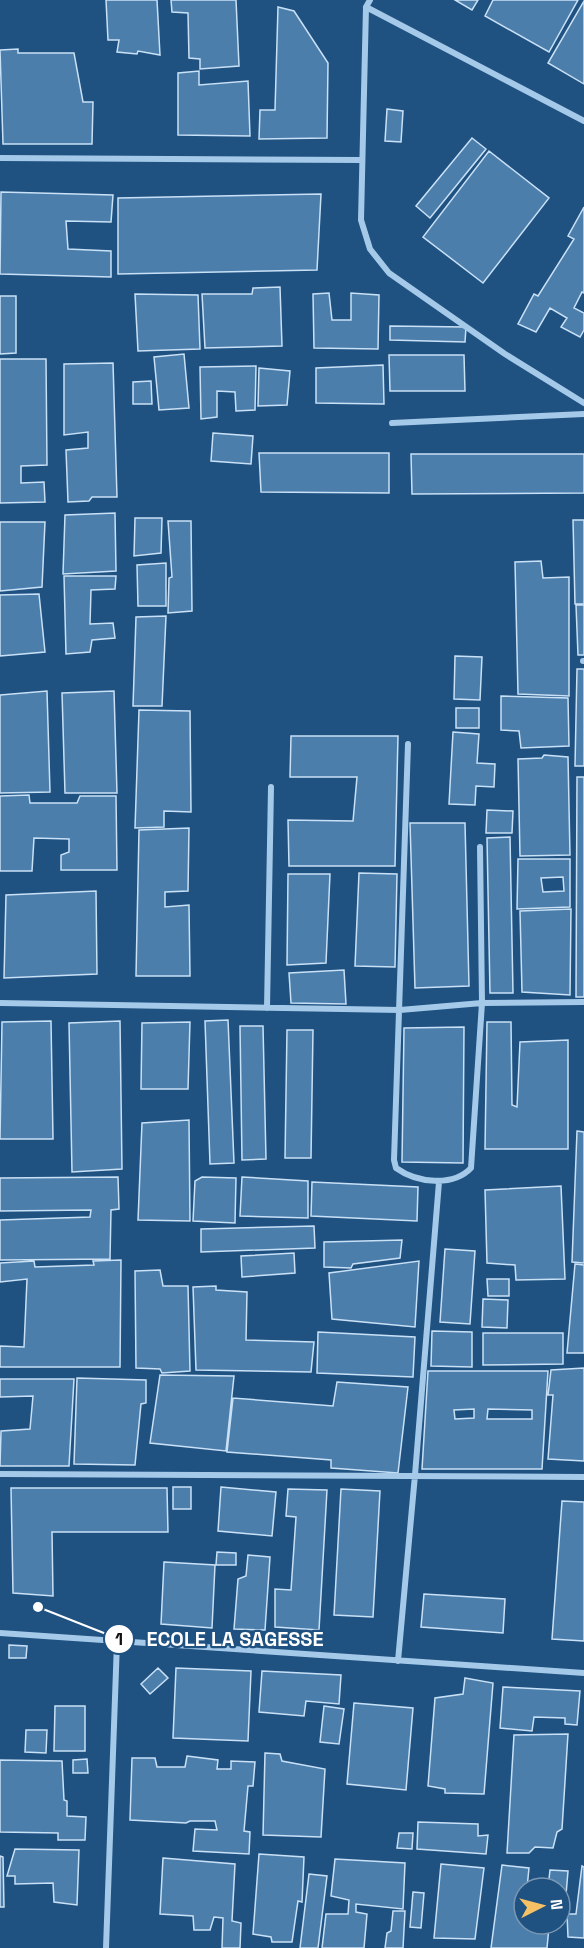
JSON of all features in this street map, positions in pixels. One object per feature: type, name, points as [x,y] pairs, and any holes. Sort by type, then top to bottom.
[{"type":"street","points":[[370,0],[366,7],[361,220],[370,249],[389,273],[505,354],[584,403]]},
{"type":"street","points":[[366,7],[584,121]]},
{"type":"street","points":[[0,158],[362,160]]},
{"type":"street","points":[[392,423],[584,414]]},
{"type":"street","points":[[408,744],[394,1161],[396,1168],[403,1173],[439,1182],[463,1177],[471,1168],[482,1003],[480,847]]},
{"type":"street","points":[[267,1008],[271,788]]},
{"type":"street","points":[[0,1003],[400,1010],[482,1003],[584,1002]]},
{"type":"street","points":[[398,1661],[439,1182]]},
{"type":"street","points":[[0,1474],[584,1477]]},
{"type":"street","points":[[0,1634],[584,1673]]},
{"type":"street","points":[[106,1948],[117,1642]]},
{"type":"building","points":[[106,0],[157,0],[160,55],[138,51],[137,54],[117,52],[119,40],[108,40]]},
{"type":"building","points":[[171,0],[236,0],[239,66],[200,69],[200,59],[189,58],[188,13],[172,12]]},
{"type":"building","points":[[455,0],[478,0],[472,10]]},
{"type":"building","points":[[493,0],[578,0],[549,52],[485,16]]},
{"type":"building","points":[[584,1],[584,84],[548,63]]},
{"type":"building","points":[[278,7],[294,11],[328,63],[327,138],[259,139],[260,110],[275,110]]},
{"type":"building","points":[[18,49],[18,53],[74,53],[83,102],[93,102],[92,144],[3,144],[0,50]]},
{"type":"building","points":[[199,71],[199,85],[248,81],[250,136],[178,135],[178,73]]},
{"type":"building","points":[[387,109],[403,111],[401,142],[385,141]]},
{"type":"building","points":[[472,138],[486,149],[430,218],[416,206]]},
{"type":"building","points":[[489,151],[549,198],[483,283],[423,237]]},
{"type":"building","points":[[1,192],[113,195],[111,222],[66,221],[68,249],[111,251],[111,277],[0,274]]},
{"type":"building","points":[[321,194],[317,270],[118,274],[118,198]]},
{"type":"building","points":[[584,207],[584,293],[582,292],[574,308],[584,313],[584,330],[580,337],[561,327],[567,318],[550,308],[536,332],[518,324],[534,294],[538,296],[574,239],[568,236]]},
{"type":"building","points":[[280,287],[282,346],[205,348],[202,294],[252,294],[253,288]]},
{"type":"building","points":[[329,293],[332,320],[351,320],[351,293],[379,295],[378,349],[314,348],[313,294]]},
{"type":"building","points":[[135,294],[198,295],[200,349],[138,351]]},
{"type":"building","points":[[0,296],[16,296],[16,353],[0,354]]},
{"type":"building","points":[[390,326],[466,327],[465,342],[390,340]]},
{"type":"building","points":[[184,354],[189,408],[159,410],[154,357]]},
{"type":"building","points":[[389,355],[464,355],[465,391],[390,391]]},
{"type":"building","points":[[0,359],[46,359],[47,465],[21,466],[21,483],[44,482],[45,502],[0,503]]},
{"type":"building","points":[[113,363],[117,497],[92,497],[89,501],[68,502],[66,450],[88,448],[88,432],[64,435],[64,364]]},
{"type":"building","points":[[383,365],[384,404],[316,403],[316,368]]},
{"type":"building","points":[[256,366],[255,410],[236,411],[235,392],[217,391],[217,417],[201,419],[200,367]]},
{"type":"building","points":[[259,368],[290,371],[287,405],[258,406]]},
{"type":"building","points":[[151,381],[152,404],[133,404],[133,382]]},
{"type":"building","points":[[213,433],[253,436],[251,464],[211,461]]},
{"type":"building","points":[[259,453],[389,453],[389,493],[261,492]]},
{"type":"building","points":[[411,454],[584,454],[584,493],[412,494]]},
{"type":"building","points":[[115,513],[116,571],[63,574],[65,515]]},
{"type":"building","points":[[135,518],[162,518],[161,553],[134,556]]},
{"type":"building","points":[[573,520],[584,520],[584,604],[575,604]]},
{"type":"building","points":[[168,521],[191,521],[192,611],[168,613],[169,578],[172,577]]},
{"type":"building","points":[[0,522],[45,522],[42,587],[0,591]]},
{"type":"building","points":[[541,561],[543,578],[569,577],[569,696],[518,694],[515,562]]},
{"type":"building","points":[[166,563],[166,606],[138,606],[137,565]]},
{"type":"building","points":[[64,576],[116,576],[115,589],[91,590],[90,624],[113,623],[115,638],[92,640],[90,652],[66,654]]},
{"type":"building","points":[[39,594],[45,652],[0,656],[0,595]]},
{"type":"building","points":[[576,605],[584,605],[584,655],[578,655]]},
{"type":"building","points":[[166,616],[162,706],[133,706],[136,617]]},
{"type":"building","points":[[455,656],[482,657],[480,700],[454,699]]},
{"type":"building","points":[[577,669],[584,669],[584,766],[575,766]]},
{"type":"building","points":[[47,691],[50,792],[0,793],[0,695]]},
{"type":"building","points":[[114,691],[117,793],[65,793],[62,693]]},
{"type":"building","points":[[501,696],[568,698],[569,746],[521,748],[519,731],[501,730]]},
{"type":"building","points":[[456,708],[479,708],[479,728],[456,728]]},
{"type":"building","points":[[139,710],[190,711],[191,812],[164,811],[164,827],[135,828]]},
{"type":"building","points":[[453,732],[479,734],[477,763],[495,764],[494,787],[476,786],[475,805],[449,804]]},
{"type":"building","points":[[291,736],[398,736],[395,866],[289,866],[288,820],[353,821],[357,777],[290,777]]},
{"type":"building","points":[[544,755],[568,757],[570,855],[520,856],[518,759],[542,758]]},
{"type":"building","points":[[577,777],[584,777],[584,997],[576,997]]},
{"type":"building","points":[[29,795],[30,803],[77,803],[80,796],[116,796],[117,870],[61,870],[61,855],[69,852],[69,839],[34,838],[32,871],[0,871],[0,796]]},
{"type":"building","points":[[487,810],[513,811],[512,833],[486,833]]},
{"type":"building","points":[[410,823],[465,823],[469,986],[415,988]]},
{"type":"building","points":[[189,828],[188,891],[165,892],[165,907],[189,905],[190,976],[136,976],[139,830]]},
{"type":"building","points":[[510,837],[513,993],[490,993],[487,838]]},
{"type":"building","points":[[518,859],[570,859],[570,907],[517,909]],"holes":[[[563,877],[564,891],[543,892],[541,878]]]},
{"type":"building","points":[[359,873],[397,874],[395,967],[355,966]]},
{"type":"building","points":[[288,874],[330,874],[326,963],[287,965]]},
{"type":"building","points":[[96,891],[97,974],[4,978],[6,895]]},
{"type":"building","points":[[571,909],[570,995],[522,992],[520,911]]},
{"type":"building","points":[[344,970],[346,1004],[291,1003],[289,973]]},
{"type":"building","points":[[228,1020],[234,1163],[210,1164],[205,1021]]},
{"type":"building","points":[[51,1021],[53,1139],[0,1139],[2,1022]]},
{"type":"building","points":[[120,1021],[122,1169],[72,1172],[69,1023]]},
{"type":"building","points":[[190,1022],[188,1089],[141,1089],[142,1023]]},
{"type":"building","points":[[487,1022],[511,1022],[512,1105],[517,1107],[520,1042],[568,1040],[568,1149],[485,1149]]},
{"type":"building","points":[[240,1026],[263,1026],[266,1159],[242,1160]]},
{"type":"building","points":[[464,1027],[463,1163],[402,1162],[404,1028]]},
{"type":"building","points":[[287,1030],[313,1030],[311,1158],[285,1158]]},
{"type":"building","points":[[189,1120],[190,1221],[138,1220],[142,1123]]},
{"type":"building","points":[[577,1131],[584,1132],[584,1263],[572,1262]]},
{"type":"building","points":[[118,1177],[119,1209],[111,1210],[110,1259],[0,1260],[0,1220],[90,1217],[91,1210],[0,1211],[0,1178]]},
{"type":"building","points":[[202,1177],[236,1178],[235,1223],[193,1221],[195,1181]]},
{"type":"building","points":[[242,1177],[308,1181],[308,1218],[240,1216]]},
{"type":"building","points":[[312,1182],[418,1187],[417,1221],[311,1216]]},
{"type":"building","points":[[561,1186],[565,1279],[516,1280],[515,1265],[487,1263],[485,1190]]},
{"type":"building","points":[[314,1226],[315,1248],[201,1252],[201,1229]]},
{"type":"building","points":[[402,1240],[400,1258],[353,1264],[351,1268],[324,1267],[324,1242]]},
{"type":"building","points":[[445,1249],[475,1251],[470,1324],[440,1322]]},
{"type":"building","points":[[294,1253],[295,1273],[242,1277],[241,1256]]},
{"type":"building","points":[[121,1260],[120,1367],[0,1367],[0,1346],[24,1347],[27,1279],[0,1282],[0,1263],[34,1261],[35,1267],[94,1265],[93,1261]]},
{"type":"building","points":[[419,1261],[415,1327],[332,1319],[329,1273]]},
{"type":"building","points":[[575,1264],[584,1265],[584,1353],[567,1353]]},
{"type":"building","points":[[160,1270],[163,1286],[188,1286],[190,1371],[162,1373],[160,1369],[136,1368],[135,1271]]},
{"type":"building","points":[[487,1279],[509,1279],[509,1296],[488,1296]]},
{"type":"building","points":[[216,1286],[216,1290],[247,1292],[246,1340],[314,1342],[311,1372],[196,1370],[193,1287]]},
{"type":"building","points":[[483,1299],[508,1300],[507,1328],[482,1327]]},
{"type":"building","points":[[432,1331],[472,1332],[472,1367],[431,1366]]},
{"type":"building","points":[[318,1332],[415,1337],[413,1377],[317,1373]]},
{"type":"building","points":[[483,1333],[563,1333],[563,1364],[483,1365]]},
{"type":"building","points":[[584,1368],[584,1461],[548,1459],[553,1395],[548,1395],[551,1370]]},
{"type":"building","points":[[428,1371],[548,1371],[542,1469],[422,1469]],"holes":[[[474,1409],[474,1418],[455,1419],[454,1410]],[[488,1409],[532,1410],[532,1419],[487,1419]]]},
{"type":"building","points":[[160,1375],[234,1376],[226,1451],[150,1443]]},
{"type":"building","points":[[77,1378],[146,1380],[146,1403],[141,1404],[135,1465],[74,1464]]},
{"type":"building","points":[[0,1379],[74,1379],[69,1466],[0,1466],[1,1431],[30,1429],[33,1396],[0,1397]]},
{"type":"building","points":[[337,1382],[408,1387],[398,1473],[331,1468],[331,1460],[227,1452],[233,1398],[333,1406]]},
{"type":"building","points":[[173,1487],[191,1487],[191,1509],[173,1509]]},
{"type":"building","points":[[221,1487],[276,1492],[272,1536],[218,1531]]},
{"type":"building","points":[[11,1488],[167,1488],[168,1532],[52,1532],[53,1596],[13,1593]]},
{"type":"building","points":[[288,1489],[327,1490],[319,1630],[275,1627],[275,1589],[291,1590],[296,1517],[286,1516]]},
{"type":"building","points":[[341,1489],[380,1491],[373,1617],[334,1615]]},
{"type":"building","points":[[562,1501],[584,1502],[584,1641],[552,1639]]},
{"type":"building","points":[[217,1552],[236,1553],[236,1565],[216,1565]]},
{"type":"building","points":[[248,1555],[270,1557],[265,1630],[234,1629],[238,1579],[246,1576]]},
{"type":"building","points":[[164,1562],[215,1565],[212,1628],[161,1624]]},
{"type":"building","points":[[424,1594],[505,1599],[503,1633],[421,1627]]},
{"type":"building","points":[[9,1645],[27,1646],[26,1658],[9,1658]]},
{"type":"building","points":[[158,1668],[168,1678],[150,1694],[141,1684]]},
{"type":"building","points":[[176,1668],[251,1671],[248,1741],[173,1738]]},
{"type":"building","points":[[262,1671],[341,1675],[339,1704],[306,1701],[304,1716],[259,1712]]},
{"type":"building","points":[[465,1678],[493,1683],[484,1794],[445,1793],[445,1789],[428,1786],[435,1698],[463,1694]]},
{"type":"building","points":[[503,1687],[580,1691],[577,1725],[565,1724],[565,1718],[534,1717],[532,1731],[500,1728]]},
{"type":"building","points":[[354,1703],[413,1708],[406,1790],[347,1784]]},
{"type":"building","points":[[55,1706],[85,1706],[85,1751],[54,1751]]},
{"type":"building","points":[[324,1706],[344,1709],[339,1744],[320,1742]]},
{"type":"building","points":[[26,1730],[47,1730],[46,1753],[25,1752]]},
{"type":"building","points":[[568,1734],[562,1829],[557,1832],[553,1848],[535,1847],[529,1853],[507,1853],[514,1735]]},
{"type":"building","points":[[265,1753],[280,1754],[282,1761],[325,1769],[321,1837],[263,1835]]},
{"type":"building","points":[[187,1756],[218,1760],[217,1769],[231,1769],[231,1761],[255,1762],[253,1786],[248,1786],[244,1831],[250,1832],[249,1854],[193,1851],[195,1829],[217,1830],[215,1821],[186,1823],[130,1820],[132,1758],[155,1758],[157,1767],[185,1767]]},
{"type":"building","points":[[87,1759],[88,1773],[73,1773],[73,1760]]},
{"type":"building","points":[[0,1760],[62,1761],[67,1816],[86,1817],[85,1840],[58,1840],[58,1833],[0,1832]]},
{"type":"building","points":[[418,1822],[478,1824],[478,1836],[488,1835],[486,1854],[417,1849]]},
{"type":"building","points":[[399,1833],[413,1833],[412,1849],[397,1848]]},
{"type":"building","points":[[15,1849],[79,1850],[77,1905],[54,1902],[53,1883],[15,1884],[15,1876],[7,1876]]},
{"type":"building","points":[[259,1854],[304,1857],[302,1902],[298,1901],[292,1942],[272,1942],[271,1937],[253,1934]]},
{"type":"building","points":[[0,1856],[3,1857],[4,1907],[0,1907]]},
{"type":"building","points":[[163,1858],[235,1864],[232,1921],[241,1923],[240,1948],[222,1948],[223,1918],[214,1917],[210,1930],[194,1930],[193,1916],[160,1914]]},
{"type":"building","points":[[335,1859],[405,1863],[403,1909],[356,1904],[356,1912],[367,1914],[364,1948],[322,1948],[326,1914],[348,1914],[349,1900],[331,1896]]},
{"type":"building","points":[[441,1864],[484,1868],[475,1939],[434,1938]]},
{"type":"building","points":[[502,1865],[529,1868],[528,1876],[512,1876],[512,1936],[548,1936],[547,1948],[491,1948]]},
{"type":"building","points":[[582,1866],[584,1867],[584,1938],[568,1937],[572,1936],[572,1914],[576,1914]]},
{"type":"building","points":[[550,1870],[568,1871],[568,1876],[549,1876]]},
{"type":"building","points":[[309,1874],[327,1876],[318,1948],[300,1948]]},
{"type":"building","points":[[413,1892],[424,1893],[421,1928],[410,1927]]},
{"type":"building","points":[[393,1911],[405,1911],[403,1948],[385,1948],[387,1933],[391,1931]]},
{"type":"place","name":"ECOLE LA SAGESSE","points":[[38,1607]]}]
